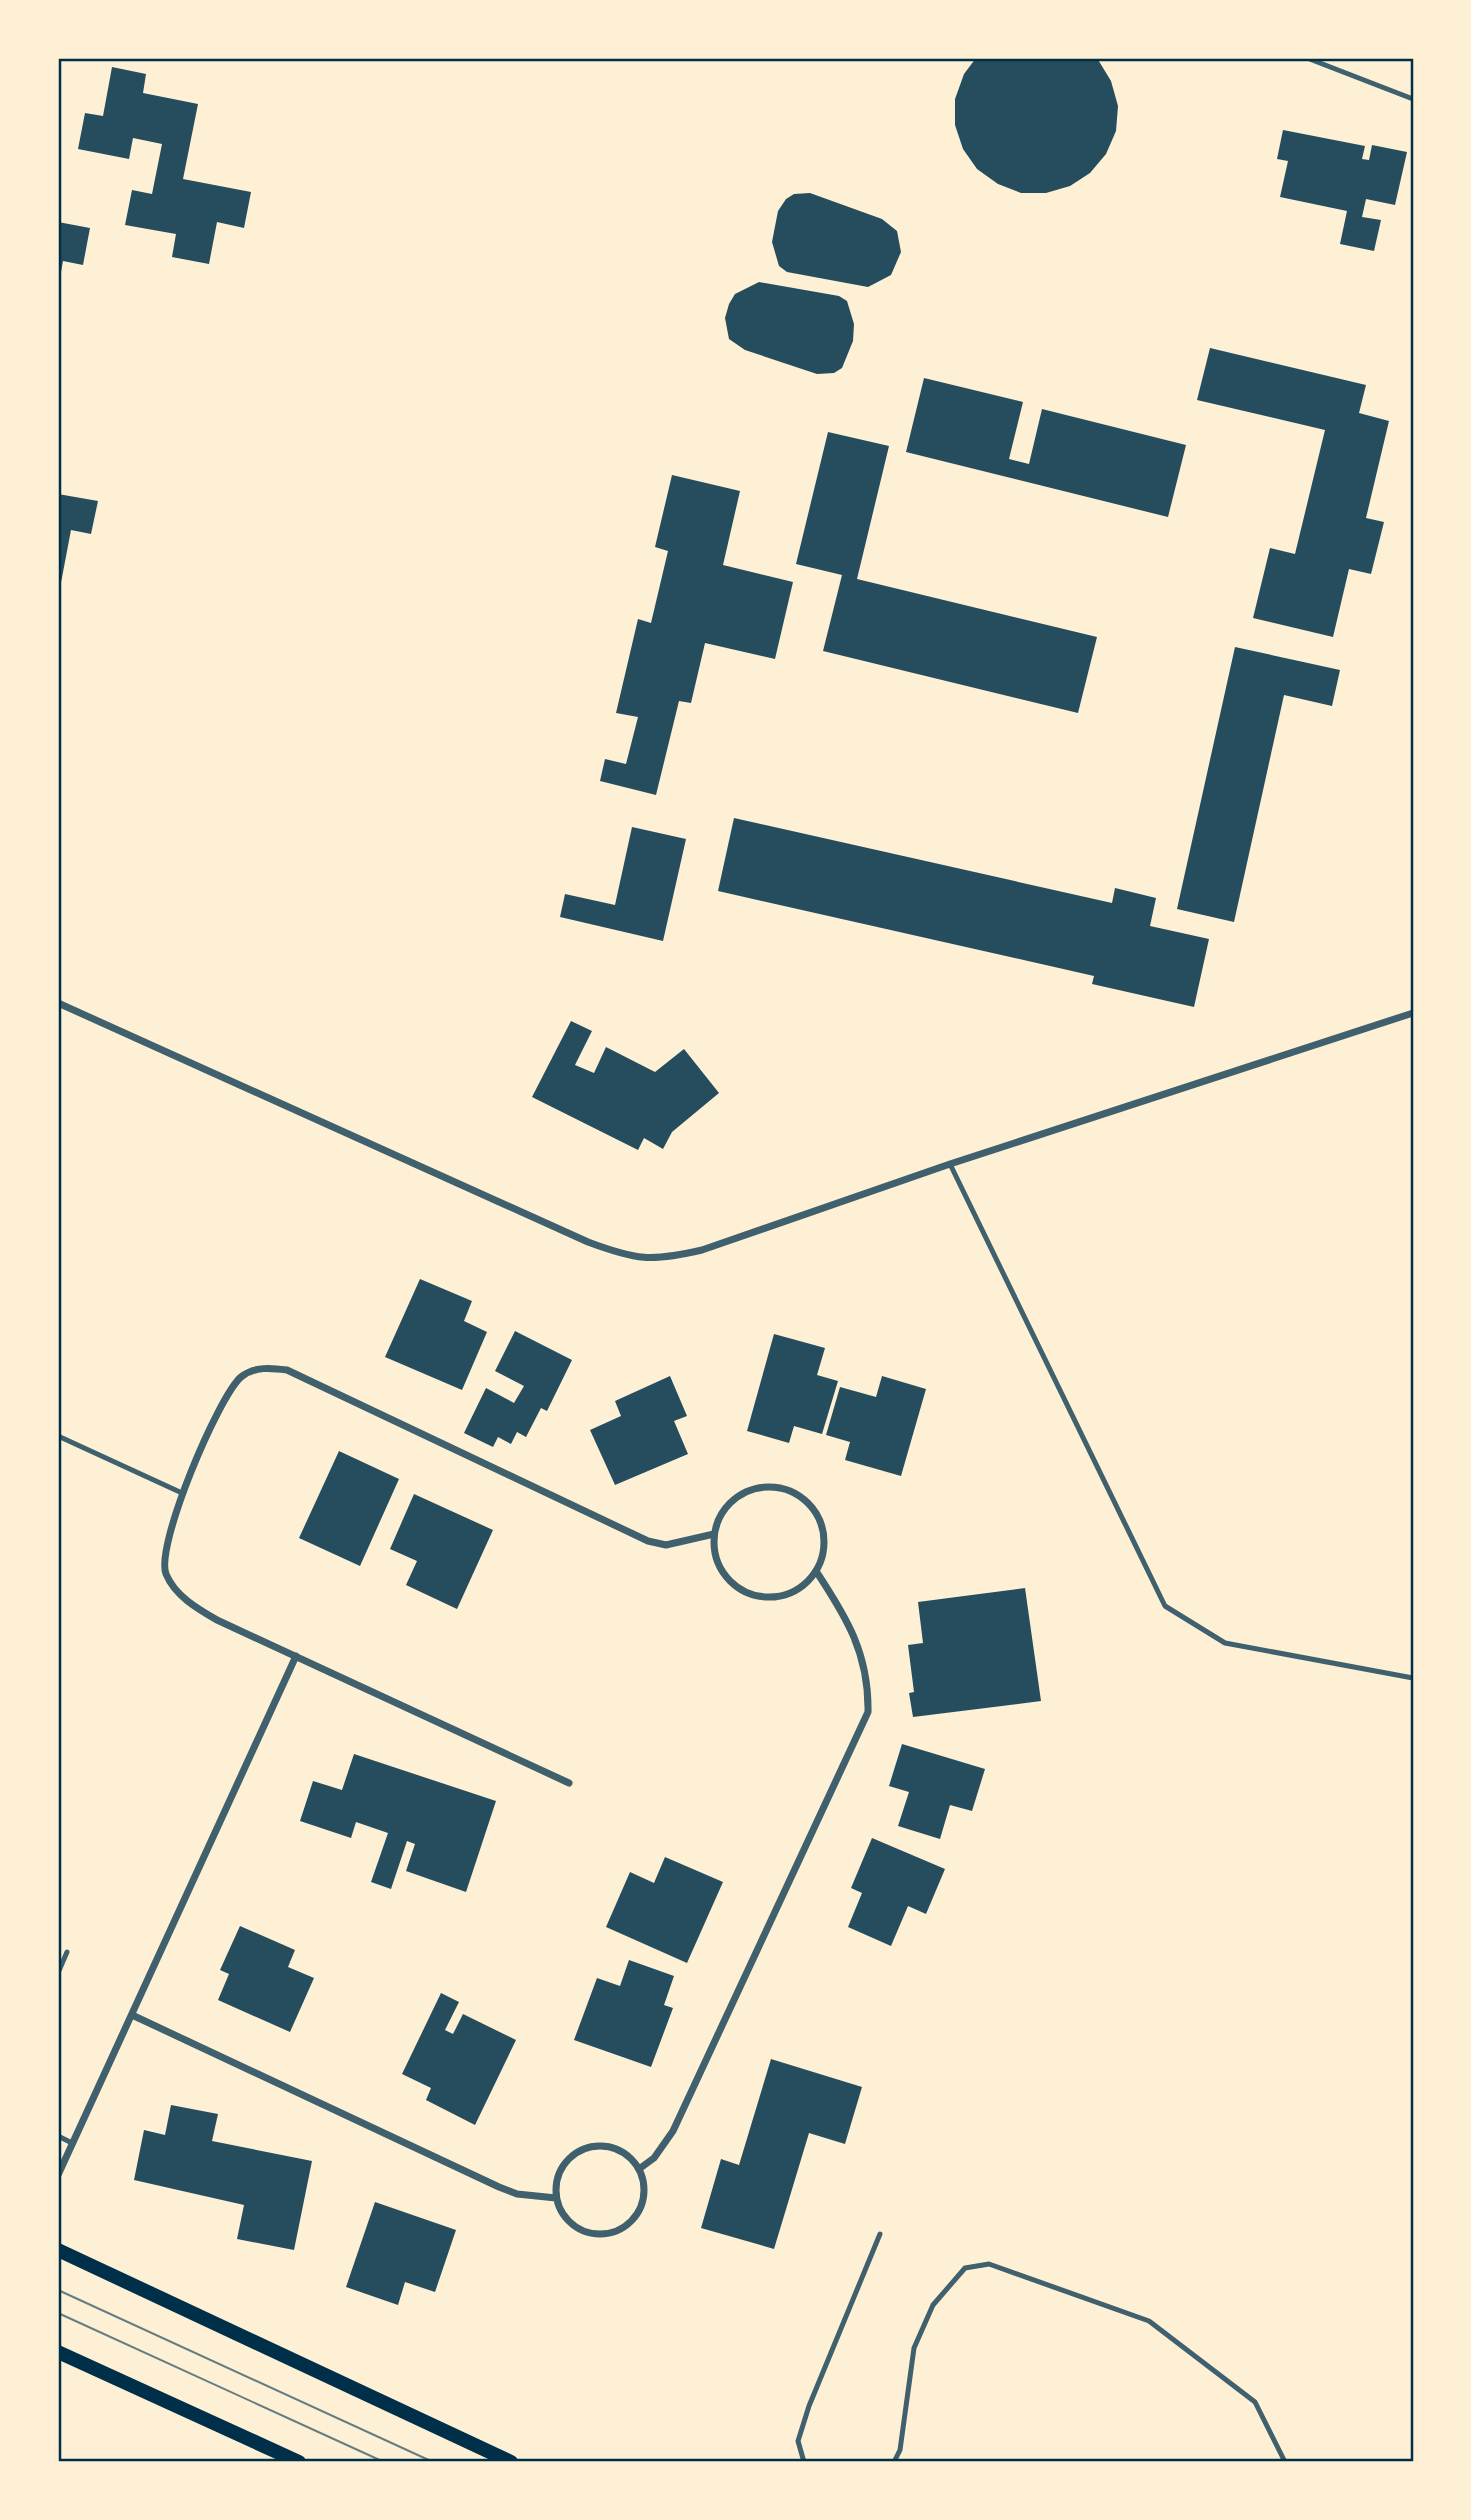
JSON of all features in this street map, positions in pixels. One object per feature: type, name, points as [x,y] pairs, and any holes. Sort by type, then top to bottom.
[{"type":"main road","points":[[58,2250],[510,2462]]},
{"type":"main road","points":[[58,2352],[299,2462]]},
{"type":"street","points":[[58,1003],[575,1237],[628,1257],[662,1260],[702,1250],[950,1164],[1413,1013]]},
{"type":"street","points":[[569,1783],[217,1620],[177,1591],[166,1573],[164,1553],[182,1493],[228,1394],[242,1376],[263,1367],[287,1370],[648,1541],[666,1545],[714,1534]]},
{"type":"street","points":[[761,1487],[779,1488],[796,1494],[819,1520],[824,1538],[816,1571],[803,1585],[787,1594],[768,1598],[750,1594],[733,1585],[721,1571],[714,1553],[714,1534],[719,1518],[737,1498],[761,1487]]},
{"type":"street","points":[[639,2168],[654,2158],[673,2132],[867,1712],[866,1666],[855,1637],[816,1571]]},
{"type":"street","points":[[58,2175],[296,1656]]},
{"type":"street","points":[[132,2015],[499,2187],[517,2194],[556,2198]]},
{"type":"street","points":[[606,2146],[625,2153],[639,2168],[644,2183],[641,2206],[628,2224],[614,2232],[599,2234],[584,2231],[571,2224],[561,2212],[556,2198],[555,2184],[559,2170],[578,2150],[606,2146]]},
{"type":"lane","points":[[1307,58],[1413,99]]},
{"type":"lane","points":[[950,1164],[1165,1606],[1225,1643],[1413,1678]]},
{"type":"lane","points":[[58,1436],[182,1493]]},
{"type":"lane","points":[[58,1973],[67,1952]]},
{"type":"lane","points":[[58,2136],[72,2143]]},
{"type":"lane","points":[[804,2462],[798,2441],[809,2406],[880,2234]]},
{"type":"lane","points":[[894,2462],[900,2450],[914,2348],[933,2305],[965,2268],[989,2264],[1149,2322],[1255,2402],[1285,2462]]},
{"type":"building","points":[[976,58],[1097,58],[1111,81],[1118,106],[1116,131],[1106,154],[1090,173],[1070,186],[1046,193],[1021,193],[998,184],[977,169],[963,149],[955,125],[955,99],[964,74]]},
{"type":"building","points":[[112,67],[146,74],[143,93],[198,104],[183,179],[251,192],[244,228],[217,222],[209,264],[172,257],[176,234],[125,225],[132,190],[152,194],[162,144],[133,138],[129,159],[78,149],[85,113],[103,116]]},
{"type":"building","points":[[1283,130],[1365,146],[1362,159],[1369,160],[1372,145],[1407,152],[1395,205],[1366,199],[1362,217],[1381,220],[1374,251],[1340,244],[1347,211],[1280,197],[1288,161],[1277,159]]},
{"type":"building","points":[[810,193],[882,219],[897,231],[901,252],[891,275],[868,287],[787,272],[779,266],[772,242],[778,211],[786,199],[794,194]]},
{"type":"building","points":[[58,222],[90,228],[83,265],[63,261],[59,283]]},
{"type":"building","points":[[759,282],[839,296],[847,301],[854,324],[853,341],[842,368],[834,373],[817,374],[745,350],[729,339],[725,318],[729,304],[735,294]]},
{"type":"building","points":[[1210,348],[1366,385],[1359,413],[1389,421],[1366,518],[1384,522],[1371,574],[1349,569],[1333,637],[1253,618],[1270,548],[1295,554],[1325,430],[1197,400]]},
{"type":"building","points":[[924,378],[1023,402],[1009,459],[1029,464],[1042,409],[1186,445],[1168,517],[906,452]]},
{"type":"building","points":[[828,432],[889,446],[857,579],[1097,637],[1078,713],[823,651],[842,575],[796,564]]},
{"type":"building","points":[[672,475],[740,491],[723,565],[793,582],[775,659],[705,643],[691,703],[679,701],[656,795],[600,781],[605,759],[626,764],[638,717],[616,713],[638,619],[651,623],[668,551],[655,547]]},
{"type":"building","points":[[58,494],[98,501],[91,534],[71,530],[60,588],[58,588]]},
{"type":"building","points":[[1235,647],[1340,670],[1332,706],[1284,695],[1234,922],[1177,909]]},
{"type":"building","points":[[734,818],[1112,903],[1115,888],[1156,898],[1150,926],[1209,939],[1194,1007],[1092,984],[1094,976],[718,891]]},
{"type":"building","points":[[632,827],[686,839],[663,941],[560,917],[565,894],[615,905]]},
{"type":"building","points":[[571,1021],[592,1031],[575,1065],[594,1073],[606,1047],[655,1072],[684,1049],[719,1093],[672,1132],[663,1149],[644,1138],[638,1150],[532,1097]]},
{"type":"building","points":[[420,1279],[472,1301],[464,1321],[487,1332],[462,1390],[385,1357]]},
{"type":"building","points":[[515,1331],[572,1360],[547,1411],[541,1408],[526,1437],[517,1432],[511,1444],[498,1437],[493,1447],[464,1433],[486,1388],[514,1403],[524,1386],[495,1371]]},
{"type":"building","points":[[774,1334],[825,1348],[817,1375],[838,1381],[822,1434],[794,1426],[789,1443],[747,1431]]},
{"type":"building","points":[[670,1376],[687,1416],[674,1421],[688,1454],[615,1485],[590,1430],[621,1416],[615,1401]]},
{"type":"building","points":[[882,1376],[926,1389],[901,1476],[845,1460],[850,1442],[826,1435],[840,1387],[876,1397]]},
{"type":"building","points":[[339,1451],[399,1479],[360,1566],[299,1538]]},
{"type":"building","points":[[414,1494],[493,1530],[457,1609],[406,1585],[417,1561],[390,1549]]},
{"type":"building","points":[[1025,1588],[1041,1701],[913,1717],[909,1693],[914,1692],[908,1645],[923,1643],[918,1602]]},
{"type":"building","points":[[902,1744],[985,1769],[972,1811],[950,1805],[940,1839],[898,1826],[909,1792],[889,1786]]},
{"type":"building","points":[[354,1754],[496,1801],[466,1892],[406,1871],[415,1844],[407,1841],[391,1889],[371,1882],[388,1833],[356,1822],[351,1838],[300,1821],[313,1781],[342,1790]]},
{"type":"building","points":[[872,1838],[945,1869],[926,1914],[908,1906],[891,1946],[848,1927],[862,1893],[851,1888]]},
{"type":"building","points":[[665,1857],[723,1882],[687,1963],[606,1927],[630,1872],[654,1883]]},
{"type":"building","points":[[240,1926],[295,1950],[288,1967],[314,1978],[290,2032],[218,2000],[229,1974],[220,1970]]},
{"type":"building","points":[[629,1960],[674,1976],[664,2005],[673,2008],[651,2067],[574,2040],[597,1978],[620,1986]]},
{"type":"building","points":[[441,1993],[459,2002],[445,2030],[453,2034],[463,2014],[516,2040],[475,2125],[426,2100],[431,2088],[402,2074]]},
{"type":"building","points":[[771,2059],[862,2087],[845,2144],[809,2133],[774,2249],[701,2228],[721,2159],[739,2165]]},
{"type":"building","points":[[171,2105],[218,2114],[212,2141],[312,2161],[294,2250],[237,2239],[244,2205],[134,2180],[144,2130],[165,2135]]},
{"type":"building","points":[[375,2202],[456,2230],[435,2292],[405,2282],[398,2305],[346,2287]]},
{"type":"tram line","points":[[58,2290],[433,2462]]},
{"type":"tram line","points":[[58,2313],[384,2462]]}]
